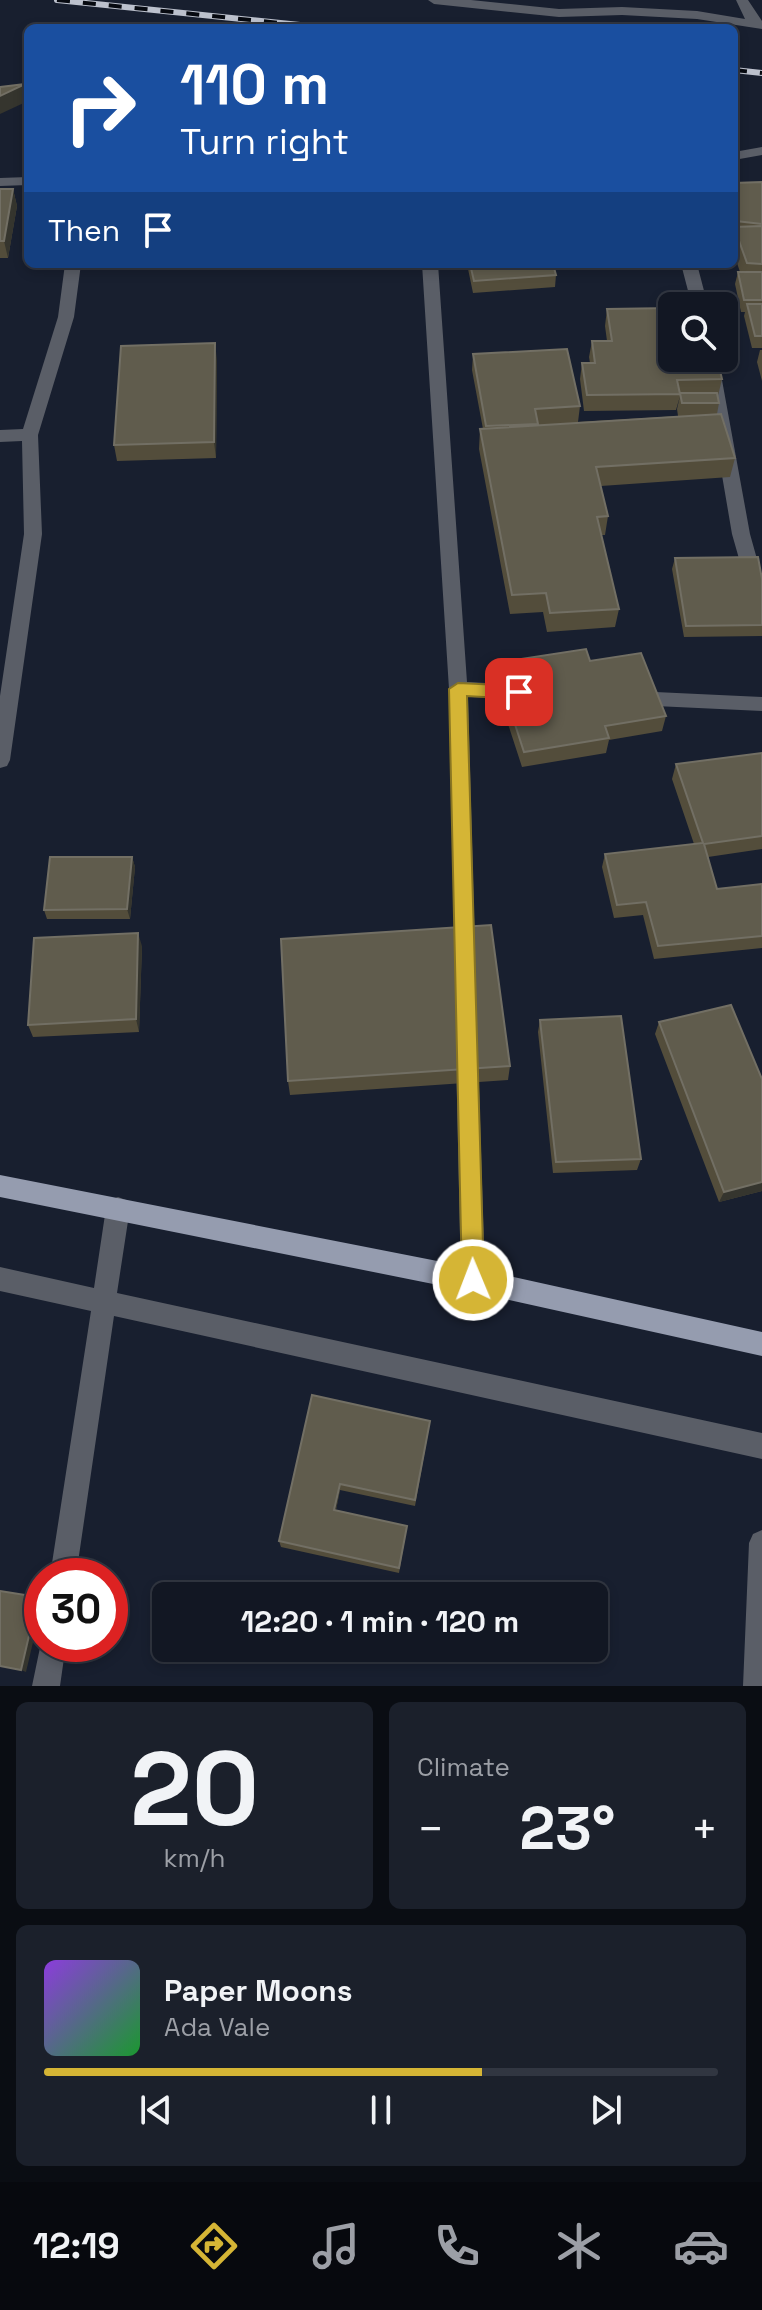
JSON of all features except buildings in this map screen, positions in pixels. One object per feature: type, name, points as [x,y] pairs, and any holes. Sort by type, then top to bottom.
[{"type":"main road","points":[[0,1186],[473,1280],[762,1344]]},
{"type":"street","points":[[434,0],[559,13],[619,6],[758,24]]},
{"type":"street","points":[[742,0],[758,24]]},
{"type":"street","points":[[738,155],[762,151]]},
{"type":"street","points":[[0,182],[24,181]]},
{"type":"street","points":[[0,760],[33,534],[30,435],[66,317],[72,268]]},
{"type":"street","points":[[430,268],[458,689],[465,976]]},
{"type":"street","points":[[690,268],[696,292]]},
{"type":"street","points":[[712,372],[741,534],[762,608]]},
{"type":"street","points":[[0,436],[30,435]]},
{"type":"street","points":[[458,689],[534,693]]},
{"type":"street","points":[[610,697],[762,704]]},
{"type":"street","points":[[467,1040],[473,1280]]},
{"type":"street","points":[[66,1558],[118,1208]]},
{"type":"street","points":[[0,1279],[762,1446]]},
{"type":"street","points":[[757,1686],[762,1543]]},
{"type":"street","points":[[46,1686],[50,1662]]},
{"type":"railway","points":[[57,0],[290,24]]},
{"type":"railway","points":[[738,70],[762,73]]},
{"type":"route","points":[[473,1280],[458,689],[519,692]]}]
